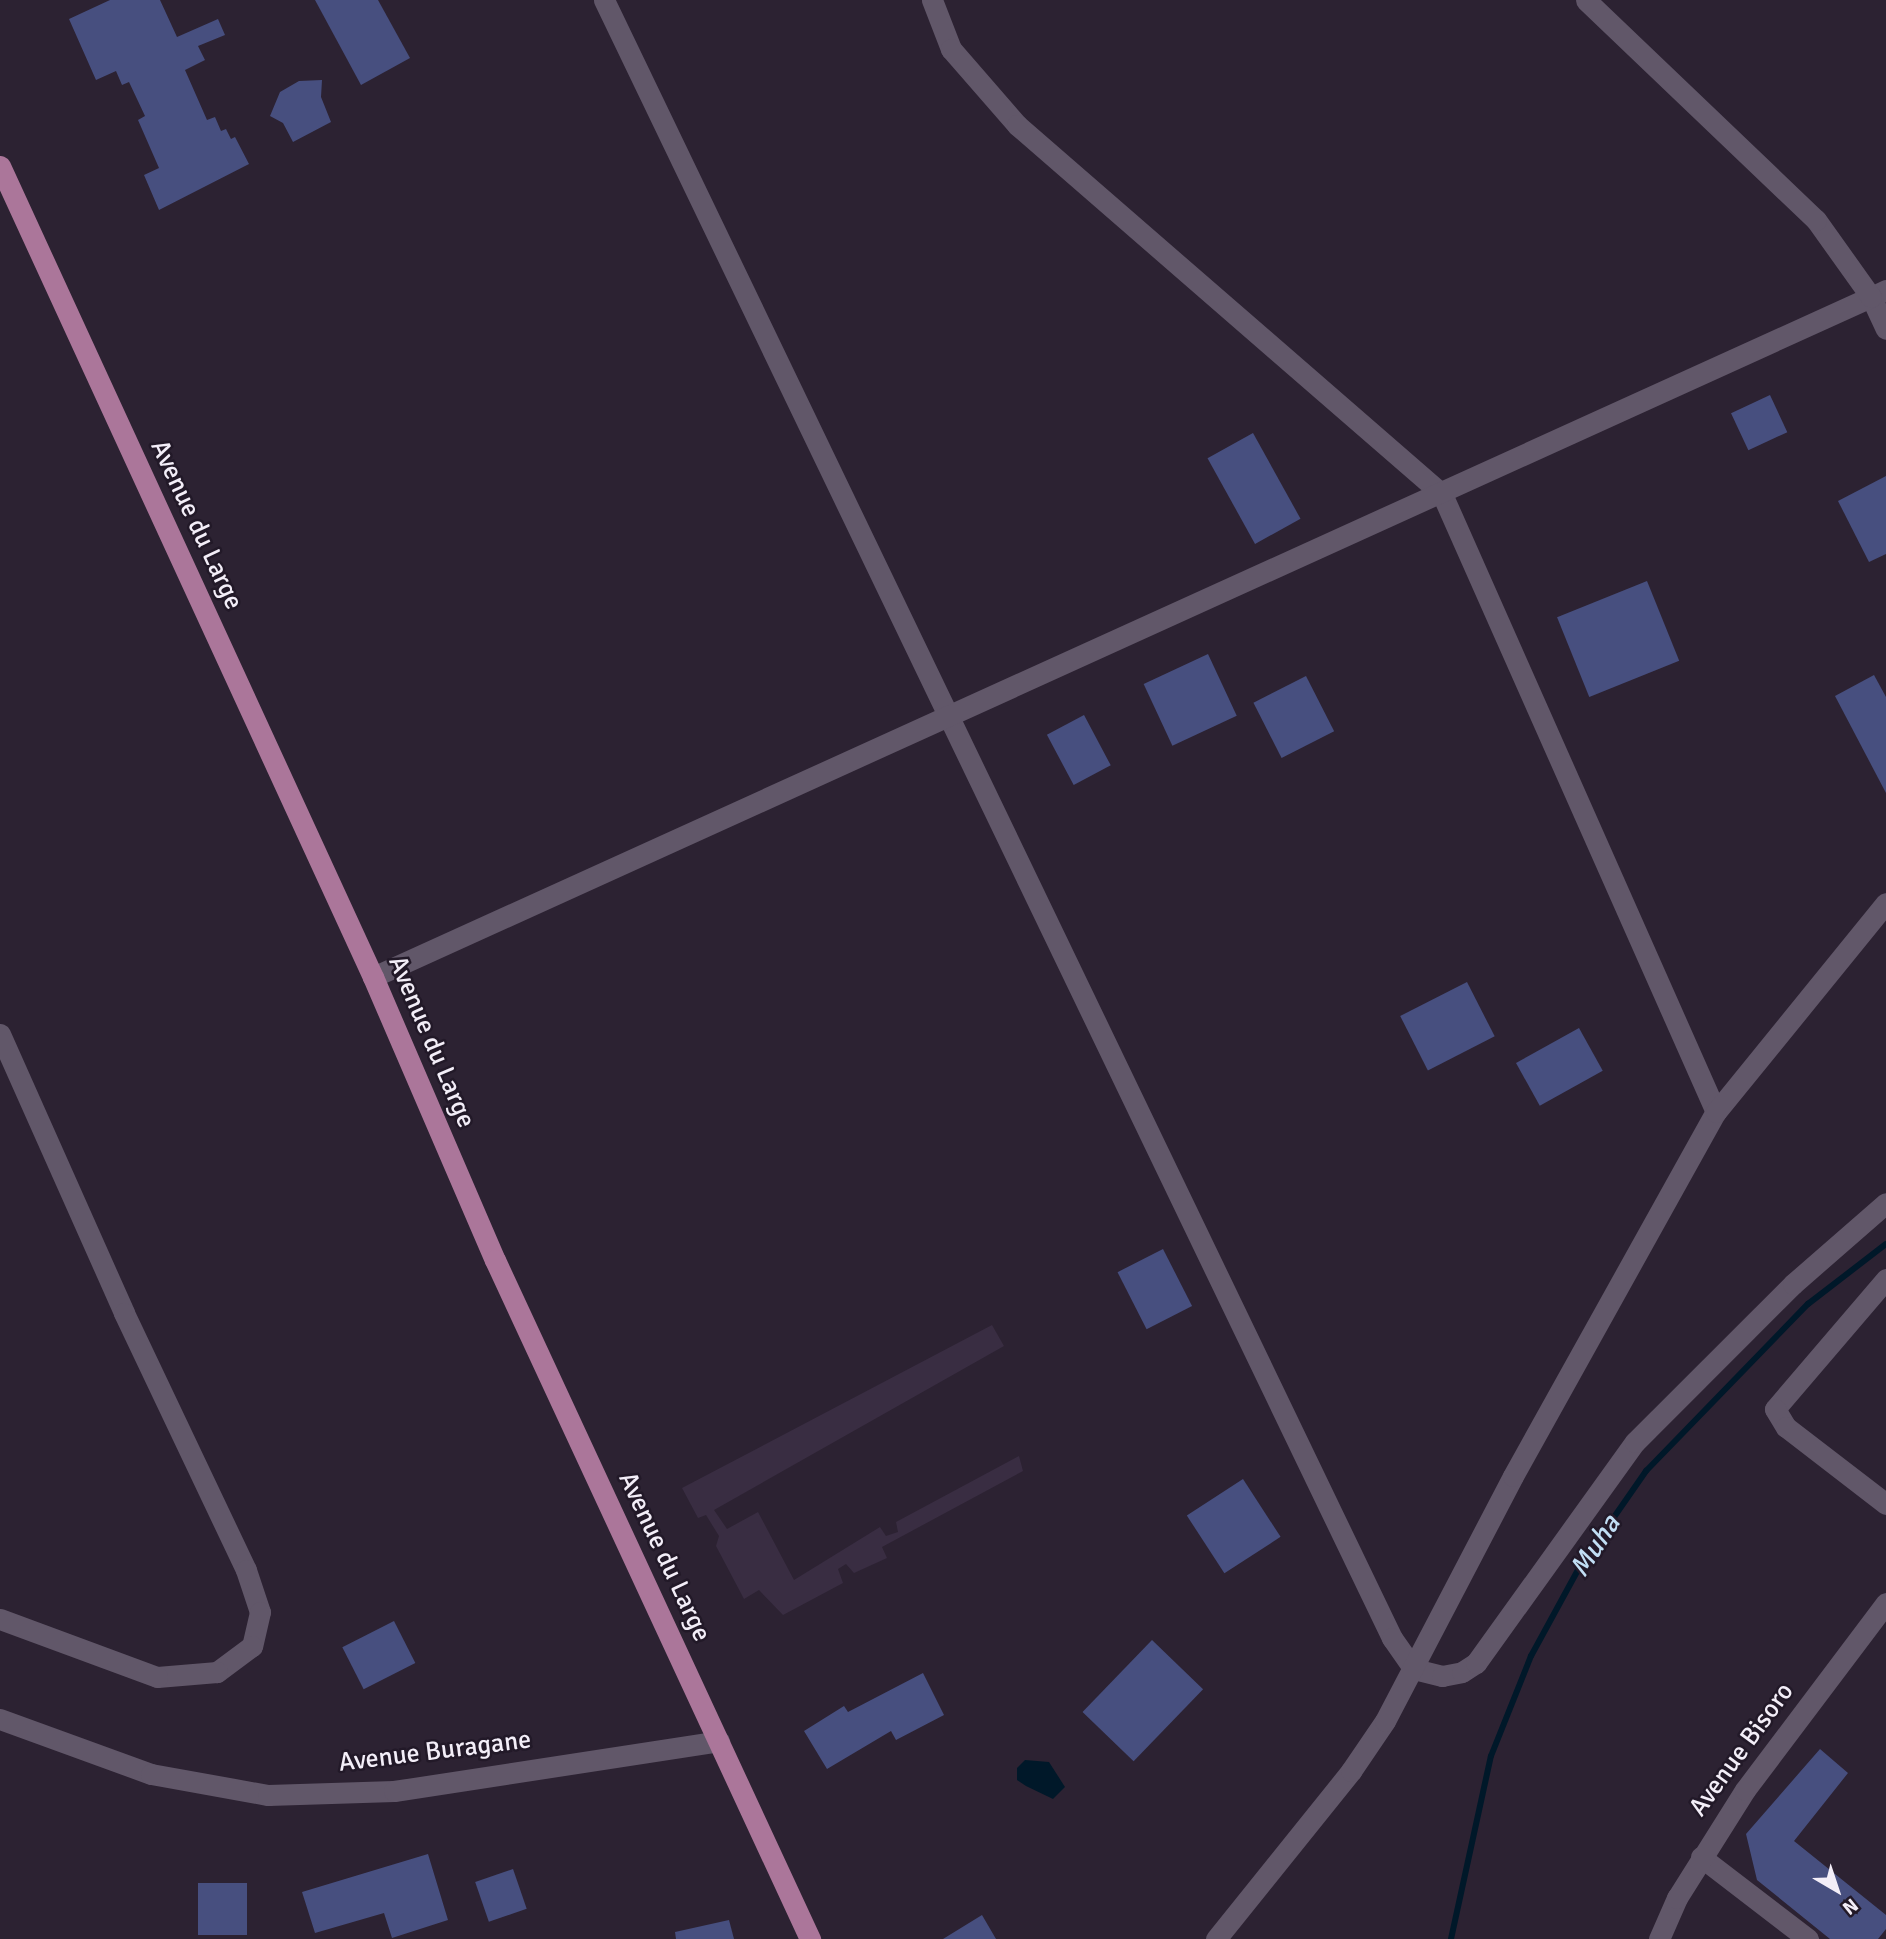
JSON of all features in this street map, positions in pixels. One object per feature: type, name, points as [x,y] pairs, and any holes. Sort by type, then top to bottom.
[{"type":"main road","name":"Avenue du Large","points":[[0,166],[373,976],[495,1260],[810,1939]]},
{"type":"street","points":[[604,0],[1392,1638],[1414,1669],[1442,1676],[1462,1672],[1476,1662],[1635,1442],[1793,1284],[1886,1203]]},
{"type":"street","points":[[932,0],[948,46],[1017,125],[1442,494],[1716,1112]]},
{"type":"street","points":[[1586,0],[1816,220],[1878,293],[1886,329]]},
{"type":"street","points":[[373,976],[1442,494],[1878,293]]},
{"type":"street","points":[[1216,1939],[1351,1771],[1414,1669],[1513,1476],[1716,1112],[1886,903]]},
{"type":"street","points":[[0,1034],[124,1313],[246,1570],[260,1612],[252,1646],[217,1672],[157,1677],[0,1619]]},
{"type":"street","points":[[1886,1279],[1775,1409],[1786,1427],[1886,1504]]},
{"type":"street","name":"Avenue Bisoro","points":[[1659,1939],[1700,1857],[1886,1603]]},
{"type":"street","name":"Avenue Buragane","points":[[0,1719],[151,1774],[268,1795],[394,1791],[719,1741]]},
{"type":"street","points":[[1700,1857],[1808,1939]]},
{"type":"shaded area","points":[[992,1325],[1004,1346],[714,1510],[727,1529],[758,1512],[794,1580],[880,1527],[886,1536],[898,1532],[896,1522],[1019,1456],[1023,1471],[882,1547],[887,1558],[854,1573],[846,1564],[838,1569],[843,1583],[783,1615],[759,1590],[744,1599],[716,1546],[719,1536],[706,1515],[698,1518],[682,1488]]},
{"type":"water","points":[[1025,1760],[1049,1762],[1065,1787],[1053,1799],[1017,1780],[1017,1768]]},
{"type":"building","points":[[110,0],[160,0],[177,37],[218,19],[225,35],[198,46],[205,60],[185,70],[207,120],[215,117],[221,131],[226,129],[231,139],[235,137],[249,164],[159,210],[144,175],[159,168],[138,120],[145,116],[129,82],[122,85],[116,71],[96,80],[69,19]]},
{"type":"building","points":[[315,0],[378,0],[410,58],[361,85]]},
{"type":"building","points":[[322,80],[321,97],[331,122],[293,142],[283,123],[270,116],[280,92],[299,81]]},
{"type":"building","points":[[1770,395],[1787,432],[1748,450],[1731,413]]},
{"type":"building","points":[[1253,433],[1301,519],[1255,544],[1208,458]]},
{"type":"building","points":[[1886,476],[1886,554],[1869,562],[1838,501]]},
{"type":"building","points":[[1647,581],[1679,661],[1589,697],[1557,617]]},
{"type":"building","points":[[1208,654],[1237,716],[1172,746],[1144,684]]},
{"type":"building","points":[[1874,675],[1886,697],[1886,793],[1835,696]]},
{"type":"building","points":[[1306,676],[1334,731],[1282,758],[1253,703]]},
{"type":"building","points":[[1084,715],[1111,765],[1074,785],[1047,735]]},
{"type":"building","points":[[1467,982],[1495,1036],[1428,1070],[1400,1016]]},
{"type":"building","points":[[1579,1028],[1603,1071],[1540,1106],[1516,1063]]},
{"type":"building","points":[[1163,1249],[1192,1306],[1147,1329],[1118,1272]]},
{"type":"building","points":[[1243,1479],[1281,1537],[1224,1573],[1187,1515]]},
{"type":"building","points":[[394,1621],[415,1663],[364,1689],[342,1647]]},
{"type":"building","points":[[1152,1640],[1203,1689],[1134,1761],[1083,1712]]},
{"type":"building","points":[[923,1673],[944,1715],[896,1740],[891,1731],[827,1769],[804,1731],[844,1706],[848,1712]]},
{"type":"building","points":[[1820,1749],[1848,1773],[1794,1841],[1886,1915],[1886,1929],[1878,1939],[1830,1939],[1757,1880],[1746,1834]]},
{"type":"building","points":[[428,1854],[448,1920],[392,1938],[384,1913],[315,1933],[302,1892]]},
{"type":"building","points":[[513,1869],[527,1909],[489,1922],[475,1882]]},
{"type":"building","points":[[198,1883],[247,1883],[247,1935],[198,1935]]},
{"type":"building","points":[[982,1915],[996,1939],[943,1939]]},
{"type":"building","points":[[729,1920],[734,1939],[676,1939],[675,1932]]},
{"type":"waterway","name":"Muha","points":[[1451,1939],[1491,1756],[1531,1656],[1580,1566],[1646,1471],[1808,1304],[1886,1244]]}]
